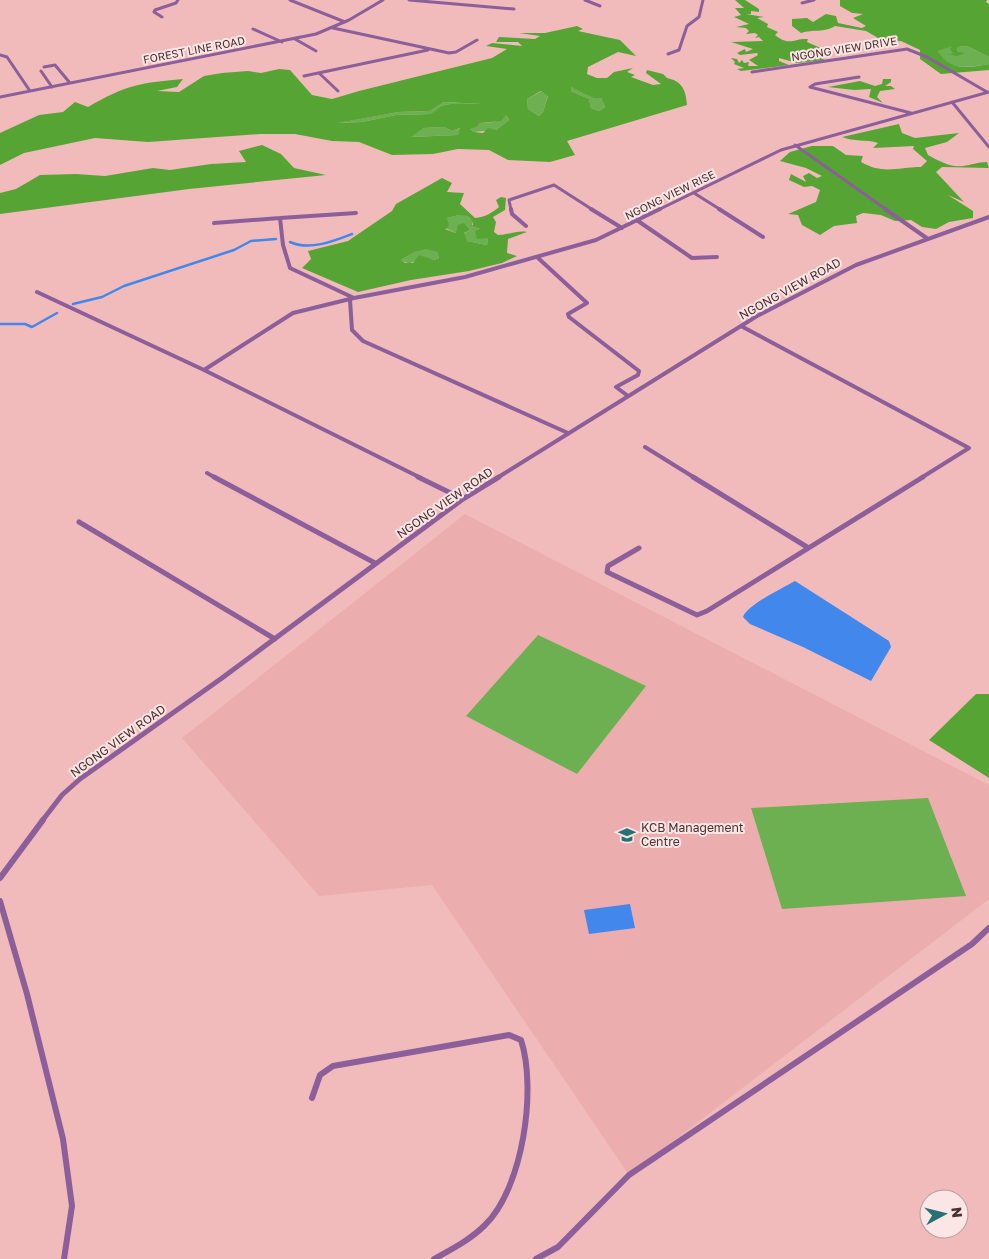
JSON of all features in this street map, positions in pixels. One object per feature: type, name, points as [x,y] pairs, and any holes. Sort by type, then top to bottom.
[{"type":"street","points":[[162,17],[154,12],[155,10],[176,3],[178,0]]},
{"type":"street","points":[[290,0],[345,22]]},
{"type":"street","name":"FOREST LINE ROAD","points":[[0,97],[295,39],[333,28],[383,0]]},
{"type":"street","points":[[408,0],[514,9]]},
{"type":"street","points":[[585,0],[600,6]]},
{"type":"street","points":[[668,54],[679,50],[687,26],[699,17],[703,0]]},
{"type":"street","points":[[802,3],[814,0]]},
{"type":"street","points":[[333,28],[453,53],[476,40]]},
{"type":"street","points":[[253,29],[282,42]]},
{"type":"street","points":[[295,39],[316,51]]},
{"type":"street","points":[[304,76],[430,49]]},
{"type":"street","name":"NGONG VIEW DRIVE","points":[[752,72],[907,49],[988,92]]},
{"type":"street","points":[[0,55],[6,57],[30,91]]},
{"type":"street","points":[[44,66],[55,65],[70,83]]},
{"type":"street","points":[[41,71],[52,87]]},
{"type":"street","points":[[319,73],[338,90]]},
{"type":"street","points":[[859,77],[815,84],[810,87],[911,113]]},
{"type":"street","name":"NGONG VIEW RISE","points":[[204,370],[293,313],[352,299],[465,277],[596,240],[795,145],[988,92]]},
{"type":"street","points":[[952,102],[989,147]]},
{"type":"street","points":[[795,145],[928,239]]},
{"type":"street","points":[[526,226],[512,214],[509,200],[554,185],[622,228]]},
{"type":"street","points":[[694,193],[763,237]]},
{"type":"street","points":[[214,223],[356,214]]},
{"type":"street","name":"NGONG VIEW ROAD","points":[[0,878],[47,814],[80,779],[275,639],[375,563],[447,514],[463,499],[741,326],[841,271],[989,217]]},
{"type":"street","points":[[280,218],[288,267],[352,299],[352,330],[363,342],[568,433]]},
{"type":"street","points":[[638,220],[692,258],[717,257]]},
{"type":"street","points":[[537,257],[587,303],[587,305],[568,314],[569,317],[640,371],[638,375],[616,387],[628,396]]},
{"type":"street","points":[[37,292],[204,370],[463,499]]},
{"type":"street","points":[[639,548],[608,566],[607,572],[697,614],[707,610],[969,448],[741,326]]},
{"type":"street","points":[[645,447],[807,547]]},
{"type":"street","points":[[207,473],[375,563]]},
{"type":"street","points":[[79,522],[275,639]]},
{"type":"street","points":[[0,901],[27,994],[63,1140],[72,1206],[64,1259]]},
{"type":"street","points":[[536,1259],[558,1247],[629,1174],[972,944],[989,928]]},
{"type":"street","points":[[312,1098],[320,1075],[333,1066],[509,1035],[521,1040],[526,1054],[526,1138],[517,1174],[505,1201],[489,1222],[471,1237],[434,1259]]},
{"type":"shaded area","name":"KCB Management Centre","points":[[465,514],[989,785],[989,899],[629,1175],[432,885],[319,896],[182,738]]},
{"type":"green space","points":[[735,0],[745,0],[759,9],[759,12],[751,11],[751,14],[746,14],[764,17],[757,18],[768,24],[767,27],[778,32],[775,35],[780,39],[788,41],[808,39],[807,42],[823,49],[810,51],[810,53],[825,60],[797,63],[779,58],[779,61],[789,65],[741,71],[737,69],[744,68],[734,64],[735,62],[731,58],[737,59],[739,63],[742,60],[744,63],[749,62],[748,66],[758,66],[749,60],[758,55],[757,53],[740,55],[737,53],[745,49],[746,52],[753,49],[731,42],[763,41],[759,37],[755,38],[758,35],[755,33],[746,34],[749,31],[746,28],[736,27],[749,24],[734,17],[741,15],[735,8],[744,8]]},
{"type":"green space","points":[[840,0],[987,0],[986,2],[989,4],[989,57],[967,46],[958,47],[957,51],[966,53],[957,56],[948,54],[953,53],[950,49],[952,46],[938,51],[942,57],[953,65],[967,67],[989,64],[989,70],[941,74],[920,59],[920,50],[901,41],[885,42],[866,31],[835,26],[801,33],[792,26],[792,19],[807,18],[813,22],[826,14],[836,16],[838,23],[862,28],[866,26],[853,18],[863,14],[852,13],[840,6]]},
{"type":"green space","points":[[577,26],[583,29],[578,31],[620,40],[636,56],[618,52],[588,67],[587,74],[597,78],[607,78],[614,72],[633,68],[627,72],[635,75],[631,77],[653,85],[661,84],[646,73],[647,70],[663,74],[680,84],[686,95],[687,105],[567,141],[575,155],[550,162],[508,160],[489,150],[458,149],[433,154],[392,155],[359,142],[332,141],[295,134],[261,134],[148,142],[95,138],[24,153],[0,165],[0,133],[39,115],[63,112],[75,102],[88,107],[133,86],[183,79],[177,87],[157,91],[179,92],[204,76],[248,71],[261,73],[279,69],[290,70],[312,95],[332,99],[492,58],[507,49],[486,46],[492,43],[522,46],[518,42],[496,42],[499,37],[535,39],[540,36],[519,33],[545,33]],"holes":[[[571,87],[594,98],[601,98],[605,107],[599,111],[591,108],[589,99],[571,91]],[[541,91],[548,96],[543,112],[539,116],[528,109],[527,99]],[[444,102],[482,104],[450,104],[441,106],[431,114],[396,115],[362,122],[338,123],[399,112],[430,111]],[[506,115],[509,120],[496,130],[488,128],[483,133],[474,132],[470,129],[478,126],[480,123],[501,121]],[[444,127],[452,131],[460,128],[458,135],[411,137],[424,128]]]},
{"type":"green space","points":[[953,45],[953,53],[949,54],[965,53],[957,51],[958,47],[967,46],[989,57],[989,64],[967,67],[952,65],[946,62],[938,50]]},
{"type":"green space","points":[[883,79],[891,79],[891,82],[885,86],[891,86],[895,89],[880,91],[877,97],[883,103],[869,97],[871,89],[854,90],[828,87],[860,81],[875,86],[882,84]]},
{"type":"green space","points":[[571,87],[601,98],[605,107],[599,111],[591,108],[589,99],[571,91]]},
{"type":"green space","points":[[542,91],[548,95],[543,112],[539,116],[528,109],[527,99]]},
{"type":"green space","points":[[444,102],[483,104],[450,104],[441,106],[432,114],[396,115],[362,122],[337,123],[399,112],[430,111]]},
{"type":"green space","points":[[506,115],[509,120],[496,130],[474,132],[469,128],[478,126],[480,123],[494,122]]},
{"type":"green space","points":[[899,124],[902,133],[915,138],[959,133],[947,142],[925,148],[928,155],[949,165],[966,166],[987,162],[989,168],[942,167],[936,172],[964,202],[948,195],[973,211],[973,218],[949,222],[936,229],[922,227],[911,220],[895,221],[881,215],[863,213],[856,216],[857,223],[834,226],[820,235],[802,225],[798,215],[788,214],[816,202],[820,190],[812,186],[804,187],[789,180],[791,174],[806,182],[803,176],[809,173],[817,178],[822,176],[806,168],[780,161],[790,152],[812,146],[833,146],[846,155],[863,156],[861,162],[877,168],[921,167],[927,161],[913,149],[914,146],[873,148],[878,143],[842,137]]},
{"type":"green space","points":[[444,127],[452,131],[461,128],[458,135],[410,137],[424,128]]},
{"type":"green space","points":[[262,145],[281,154],[294,168],[326,175],[189,189],[0,214],[0,193],[16,189],[40,175],[76,174],[105,176],[153,168],[170,170],[211,164],[246,162],[239,151]]},
{"type":"green space","points":[[442,178],[452,183],[447,192],[464,193],[460,204],[475,218],[485,216],[494,211],[499,207],[496,200],[501,197],[506,198],[505,210],[493,217],[496,222],[494,232],[498,235],[527,232],[508,239],[507,253],[517,256],[502,263],[358,292],[302,268],[311,259],[308,251],[348,241],[392,211],[396,204]],"holes":[[[459,215],[468,217],[473,225],[469,225],[480,229],[475,231],[477,239],[488,238],[487,245],[467,241],[464,233],[470,230],[464,223],[458,225],[456,233],[445,229],[449,226],[447,218]],[[426,249],[437,252],[439,258],[434,260],[419,255],[413,263],[405,263],[401,260],[415,252]]]},
{"type":"green space","points":[[465,215],[472,220],[472,226],[480,229],[484,237],[488,238],[487,245],[467,241],[463,234],[470,230],[466,226],[456,233],[445,228],[447,218]]},
{"type":"green space","points":[[426,248],[437,252],[439,258],[434,260],[421,257],[409,263],[401,260],[415,252]]},
{"type":"green space","points":[[538,635],[646,686],[577,774],[466,716]]},
{"type":"green space","points":[[976,694],[989,694],[989,778],[929,740]]},
{"type":"green space","points":[[928,798],[966,896],[782,909],[751,808]]},
{"type":"water","points":[[795,581],[889,641],[891,647],[871,681],[803,647],[750,624],[743,617],[758,602]]},
{"type":"water","points":[[630,904],[635,928],[589,934],[584,910]]},
{"type":"waterway","points":[[290,242],[297,245],[313,245],[352,234]]},
{"type":"waterway","points":[[73,304],[102,297],[124,286],[234,250],[251,241],[276,239]]},
{"type":"waterway","points":[[0,324],[25,324],[32,327],[57,313]]},
{"type":"place","name":"KCB Management Centre","points":[[627,835]]}]
